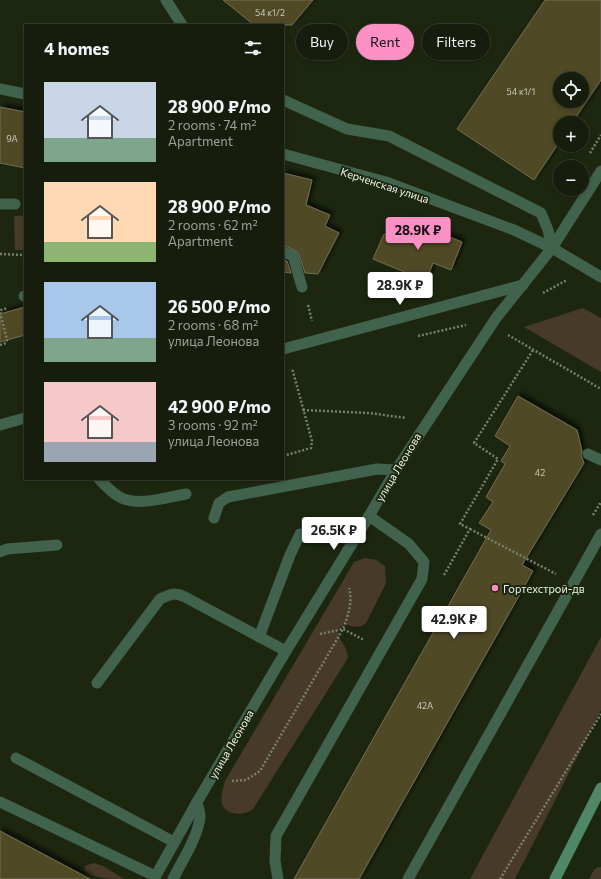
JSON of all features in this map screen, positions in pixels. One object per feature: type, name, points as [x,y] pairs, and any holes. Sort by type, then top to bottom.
[{"type":"main road","points":[[555,879],[601,788]]},
{"type":"street","points":[[166,0],[173,20]]},
{"type":"street","points":[[0,89],[24,94]]},
{"type":"street","points":[[284,100],[347,129],[389,136],[541,213],[548,230],[552,248]]},
{"type":"street","name":"Керченская улица","points":[[284,154],[386,182],[514,230],[552,248],[601,277]]},
{"type":"street","name":"улица Леонова","points":[[155,878],[197,802],[286,651],[427,420],[496,318],[552,248],[601,172]]},
{"type":"street","points":[[0,204],[15,204]]},
{"type":"street","points":[[284,252],[293,256],[302,287]]},
{"type":"street","points":[[284,350],[523,285]]},
{"type":"street","points":[[0,425],[24,418]]},
{"type":"street","points":[[588,454],[601,460]]},
{"type":"street","points":[[214,518],[219,503],[228,497],[377,469],[396,470]]},
{"type":"street","points":[[100,480],[119,497],[129,501],[146,502],[186,494]]},
{"type":"street","points":[[278,879],[275,862],[276,836],[422,579],[424,562],[409,544],[369,516]]},
{"type":"street","points":[[259,637],[290,555],[300,534]]},
{"type":"street","points":[[408,879],[601,534]]},
{"type":"street","points":[[0,552],[7,549],[57,544]]},
{"type":"street","points":[[97,682],[160,599],[176,593],[286,651]]},
{"type":"street","points":[[16,758],[174,842]]},
{"type":"street","points":[[0,802],[155,878]]},
{"type":"street","points":[[173,879],[198,827],[200,816],[197,802]]},
{"type":"path","points":[[589,154],[601,136]]},
{"type":"path","points":[[0,254],[24,255]]},
{"type":"path","points":[[0,345],[6,343],[7,340],[0,314],[1,310],[10,308],[24,297]]},
{"type":"path","points":[[507,335],[601,389]]},
{"type":"path","points":[[474,443],[533,350]]},
{"type":"path","points":[[284,456],[311,448],[312,441],[292,368]]},
{"type":"path","points":[[304,410],[369,413],[427,420]]},
{"type":"path","points":[[470,528],[558,575]]},
{"type":"path","points":[[208,783],[246,780],[260,771],[343,629],[350,610],[351,597],[340,564]]},
{"type":"path","points":[[500,879],[601,714]]},
{"type":"shaded area","points":[[14,216],[24,216],[24,250],[15,250]]},
{"type":"shaded area","points":[[583,308],[601,318],[601,372],[524,327]]},
{"type":"shaded area","points":[[365,558],[376,560],[385,566],[386,583],[366,623],[358,627],[344,625],[338,629],[339,637],[346,649],[348,658],[253,809],[241,814],[227,811],[221,801],[225,781],[354,562]]},
{"type":"shaded area","points":[[601,637],[601,710],[515,879],[470,879]]},
{"type":"shaded area","points":[[94,863],[103,866],[124,879],[97,877],[84,870],[85,866]]},
{"type":"shaded area","points":[[601,867],[601,879],[589,879],[594,870]]},
{"type":"building","points":[[223,0],[313,0],[292,25],[253,24]]},
{"type":"building","points":[[545,0],[601,0],[601,80],[589,98],[589,72],[553,72],[553,108],[582,108],[577,116],[553,116],[553,152],[534,180],[457,129]]},
{"type":"building","points":[[0,107],[24,112],[24,168],[0,163]]},
{"type":"building","points":[[284,173],[312,180],[306,205],[330,215],[325,226],[339,233],[318,274],[305,273],[298,252],[284,245]]},
{"type":"building","points":[[409,221],[462,242],[451,270],[433,263],[426,281],[373,259],[384,234],[401,242]]},
{"type":"building","points":[[284,260],[287,261],[291,273],[284,272]]},
{"type":"building","points":[[24,307],[24,335],[0,342],[0,314]]},
{"type":"building","points":[[518,396],[577,430],[582,451],[581,455],[584,463],[522,565],[533,571],[359,879],[294,879],[491,530],[479,523],[493,502],[486,497],[505,464],[501,461],[510,446],[495,436]]},
{"type":"building","points":[[0,831],[90,879],[0,879]]},
{"type":"place","name":"Гортехстрой-дв","points":[[495,588]]}]
